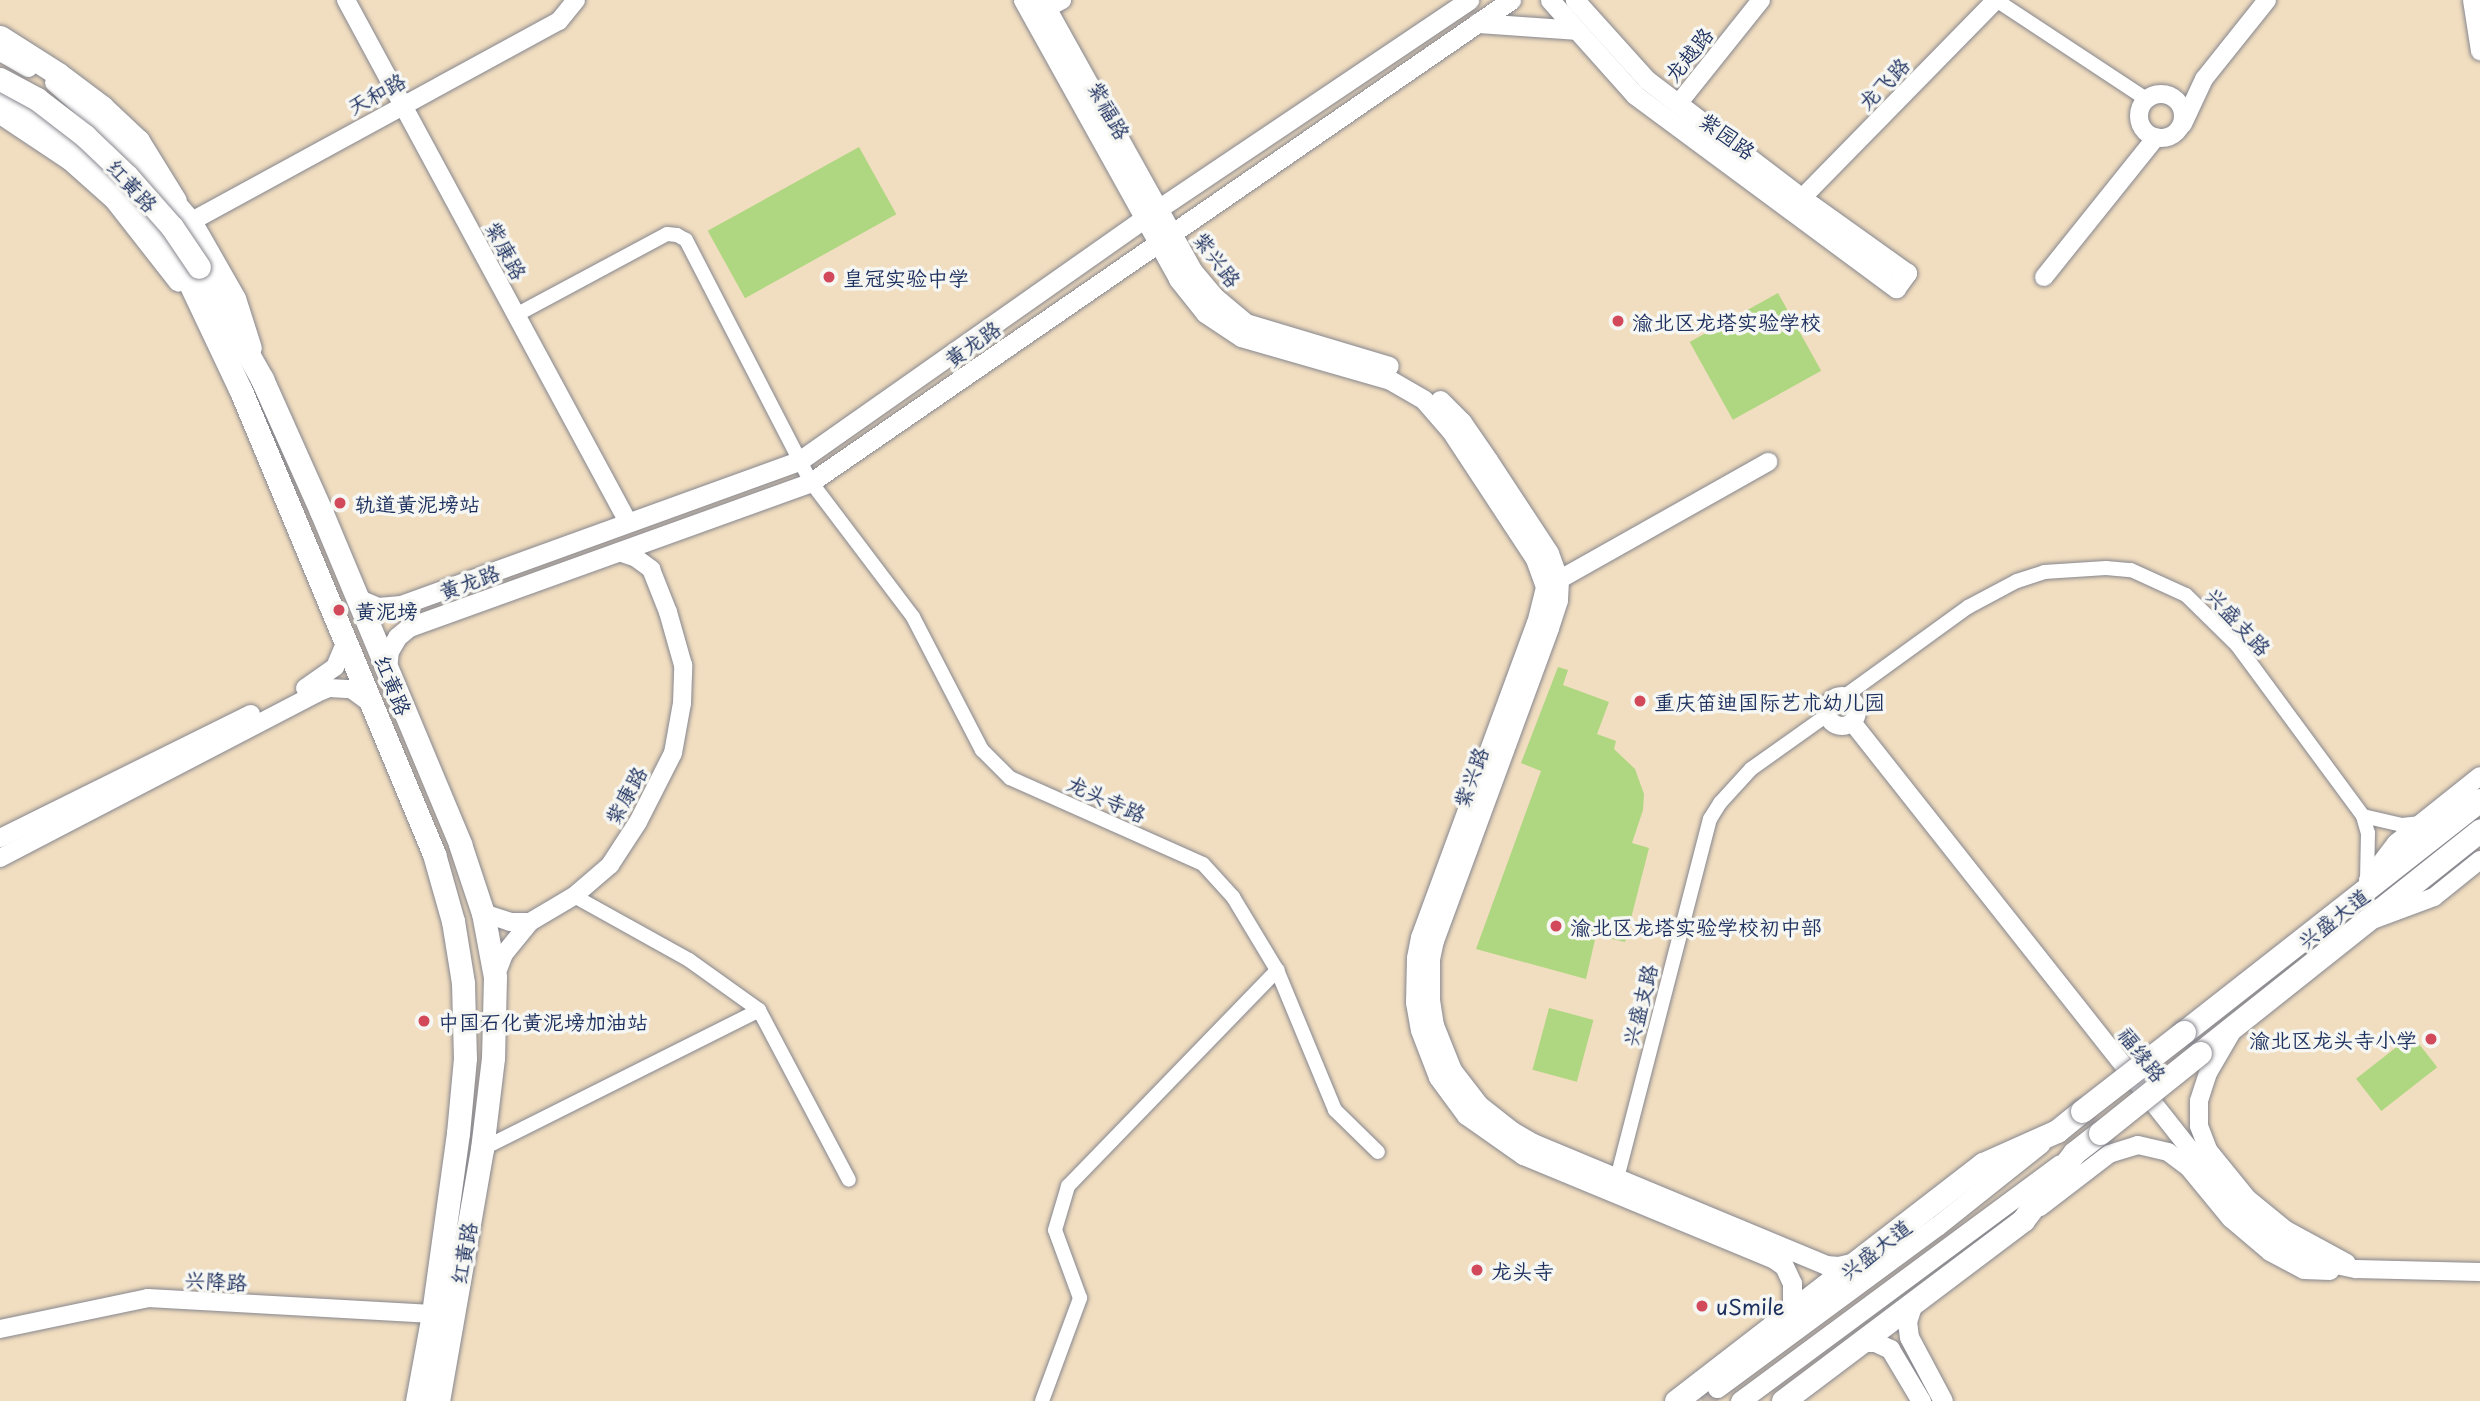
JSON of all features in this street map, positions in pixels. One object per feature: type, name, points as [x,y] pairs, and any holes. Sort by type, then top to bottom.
[{"type":"main road","name":"黄龙路","points":[[401,605],[799,461],[1182,193],[1469,0]]},
{"type":"main road","name":"黄龙路","points":[[409,627],[811,482],[1511,0]]},
{"type":"main road","name":"紫园路","points":[[1549,0],[1635,95],[1902,280],[1802,198],[1647,80],[1575,0]]},
{"type":"main road","points":[[1596,0],[1597,24]]},
{"type":"main road","name":"紫福路","points":[[1041,5],[1144,183],[1152,214]]},
{"type":"main road","name":"紫福路","points":[[1041,5],[1164,237]]},
{"type":"main road","points":[[1477,23],[1576,30]]},
{"type":"main road","points":[[0,37],[58,74],[102,107],[138,141],[175,201]]},
{"type":"main road","points":[[0,51],[54,82],[133,153],[192,220],[236,298],[262,379]]},
{"type":"main road","name":"红黄路","points":[[0,79],[37,99],[85,136],[127,176],[172,227],[434,854],[453,921],[463,983],[465,1058],[458,1133],[433,1314],[417,1401]]},
{"type":"main road","name":"红黄路","points":[[0,97],[29,113],[76,148],[118,187],[193,272],[262,379],[359,599],[460,844],[483,913],[495,977],[494,1058],[482,1149],[438,1401]]},
{"type":"main road","points":[[0,114],[69,160],[113,199],[179,283],[242,391]]},
{"type":"main road","points":[[1144,183],[1163,193],[1182,193]]},
{"type":"main road","name":"紫兴路","points":[[1164,237],[1208,289],[1246,323],[1398,369],[1432,391],[1462,422],[1549,553],[1552,584],[1558,600],[1434,940],[1430,958],[1430,1000],[1434,1026],[1452,1070],[1479,1105],[1512,1131],[1615,1186],[1774,1259],[1783,1266],[1792,1283],[1792,1303],[1784,1320]]},
{"type":"main road","points":[[359,599],[378,607],[401,605]]},
{"type":"main road","points":[[401,605],[393,612],[393,620],[399,627],[409,627]]},
{"type":"main road","points":[[387,669],[389,651],[397,637],[409,627]]},
{"type":"main road","name":"兴盛大道","points":[[2074,1153],[2236,1025],[2480,800]]},
{"type":"main road","name":"兴盛大道","points":[[1676,1401],[1706,1390],[1784,1320],[1983,1164],[2057,1130],[2184,1032],[2480,830]]},
{"type":"main road","points":[[1706,1390],[1926,1234],[2057,1130]]},
{"type":"main road","points":[[1783,1401],[2023,1220],[2074,1153]]},
{"type":"main road","points":[[1740,1401],[2074,1153]]},
{"type":"main road","name":"紫兴路","points":[[1615,1186],[1826,1265],[1838,1266],[1861,1260]]},
{"type":"main road","points":[[1913,1303],[1907,1321],[1909,1337],[1943,1401]]},
{"type":"main road","points":[[1860,1342],[1875,1342],[1890,1349],[1921,1401]]},
{"type":"street","name":"紫康路","points":[[346,0],[628,522]]},
{"type":"street","name":"天和路","points":[[192,220],[559,21],[576,0]]},
{"type":"street","name":"龙越路","points":[[1678,104],[1761,0]]},
{"type":"street","points":[[1996,0],[2146,99]]},
{"type":"street","name":"龙飞路","points":[[1802,198],[1996,0]]},
{"type":"street","points":[[2146,99],[2139,120],[2146,132],[2155,137],[2174,135],[2183,124],[2204,79],[2267,0]]},
{"type":"street","points":[[2472,0],[2480,51]]},
{"type":"street","points":[[2146,99],[2167,94],[2204,79]]},
{"type":"street","points":[[2167,94],[2183,109],[2183,124]]},
{"type":"street","points":[[2044,277],[2155,137]]},
{"type":"street","name":"龙头寺路","points":[[516,315],[667,234],[677,234],[686,240],[811,482],[913,617],[982,750],[1010,778],[1203,864],[1233,897],[1277,970],[1335,1110],[1378,1152]]},
{"type":"street","points":[[1552,584],[1768,462]]},
{"type":"street","points":[[619,552],[636,558],[650,569],[653,550],[661,537]]},
{"type":"street","name":"紫康路","points":[[495,977],[504,954],[530,922],[573,896],[610,865],[638,822],[673,753],[682,702],[683,665],[668,612],[650,569]]},
{"type":"street","name":"兴盛支路","points":[[1845,696],[1968,607],[2017,581],[2044,572],[2077,569],[2131,570],[2186,596],[2214,620],[2237,645],[2363,816]]},
{"type":"street","points":[[0,838],[314,683],[335,667],[345,643]]},
{"type":"street","points":[[0,858],[317,693],[330,688],[351,689],[373,706]]},
{"type":"street","points":[[1845,696],[1838,696],[1829,702],[1827,715],[1839,726],[1852,723]]},
{"type":"street","name":"福缘路","points":[[1845,696],[1853,699],[1857,709],[1852,723],[2238,1210],[2277,1242],[2317,1261],[2356,1269],[2480,1272]]},
{"type":"street","name":"兴盛支路","points":[[1615,1186],[1710,819],[1720,803],[1751,769],[1827,715]]},
{"type":"street","points":[[2356,914],[2367,882],[2396,843],[2480,776]]},
{"type":"street","points":[[2367,882],[2368,833],[2363,816],[2402,825],[2421,823]]},
{"type":"street","points":[[2356,914],[2434,897],[2480,860]]},
{"type":"street","points":[[573,896],[689,960],[759,1010],[849,1180]]},
{"type":"street","points":[[483,913],[510,922],[530,922]]},
{"type":"street","points":[[1042,1401],[1080,1298],[1055,1230],[1068,1186],[1277,970]]},
{"type":"street","points":[[482,1149],[759,1010]]},
{"type":"street","points":[[2236,1025],[2208,1073],[2199,1101],[2199,1126],[2208,1150],[2248,1199],[2286,1230],[2324,1248],[2356,1269]]},
{"type":"street","points":[[2023,1220],[2109,1154],[2138,1145],[2168,1152],[2189,1168],[2231,1219],[2270,1252],[2304,1269],[2323,1272],[2356,1269]]},
{"type":"street","name":"兴降路","points":[[0,1329],[148,1298],[433,1314]]},
{"type":"green space","points":[[859,147],[896,214],[745,298],[708,231]]},
{"type":"green space","points":[[1778,293],[1821,371],[1733,420],[1690,342]]},
{"type":"green space","points":[[1558,667],[1568,670],[1563,685],[1609,702],[1597,734],[1616,741],[1614,749],[1635,769],[1644,794],[1643,810],[1632,843],[1649,848],[1625,942],[1596,935],[1586,979],[1476,949],[1541,771],[1521,763]]},
{"type":"green space","points":[[1549,1008],[1593,1020],[1577,1082],[1532,1070]]},
{"type":"green space","points":[[2412,1035],[2437,1067],[2381,1111],[2356,1079]]},
{"type":"tunnel","points":[[1703,1401],[1717,1388]]},
{"type":"place","name":"皇冠实验中学","points":[[829,277]]},
{"type":"place","name":"渝北区龙塔实验学校","points":[[1618,321]]},
{"type":"place","name":"轨道黄泥塝站","points":[[340,503]]},
{"type":"place","name":"黄泥塝","points":[[339,610]]},
{"type":"place","name":"重庆笛迪国际艺术幼儿园","points":[[1640,701]]},
{"type":"place","name":"渝北区龙塔实验学校初中部","points":[[1556,926]]},
{"type":"place","name":"中国石化黄泥塝加油站","points":[[424,1021]]},
{"type":"place","name":"渝北区龙头寺小学","points":[[2431,1039]]},
{"type":"place","name":"龙头寺","points":[[1477,1270]]},
{"type":"place","name":"uSmile","points":[[1702,1306]]}]
